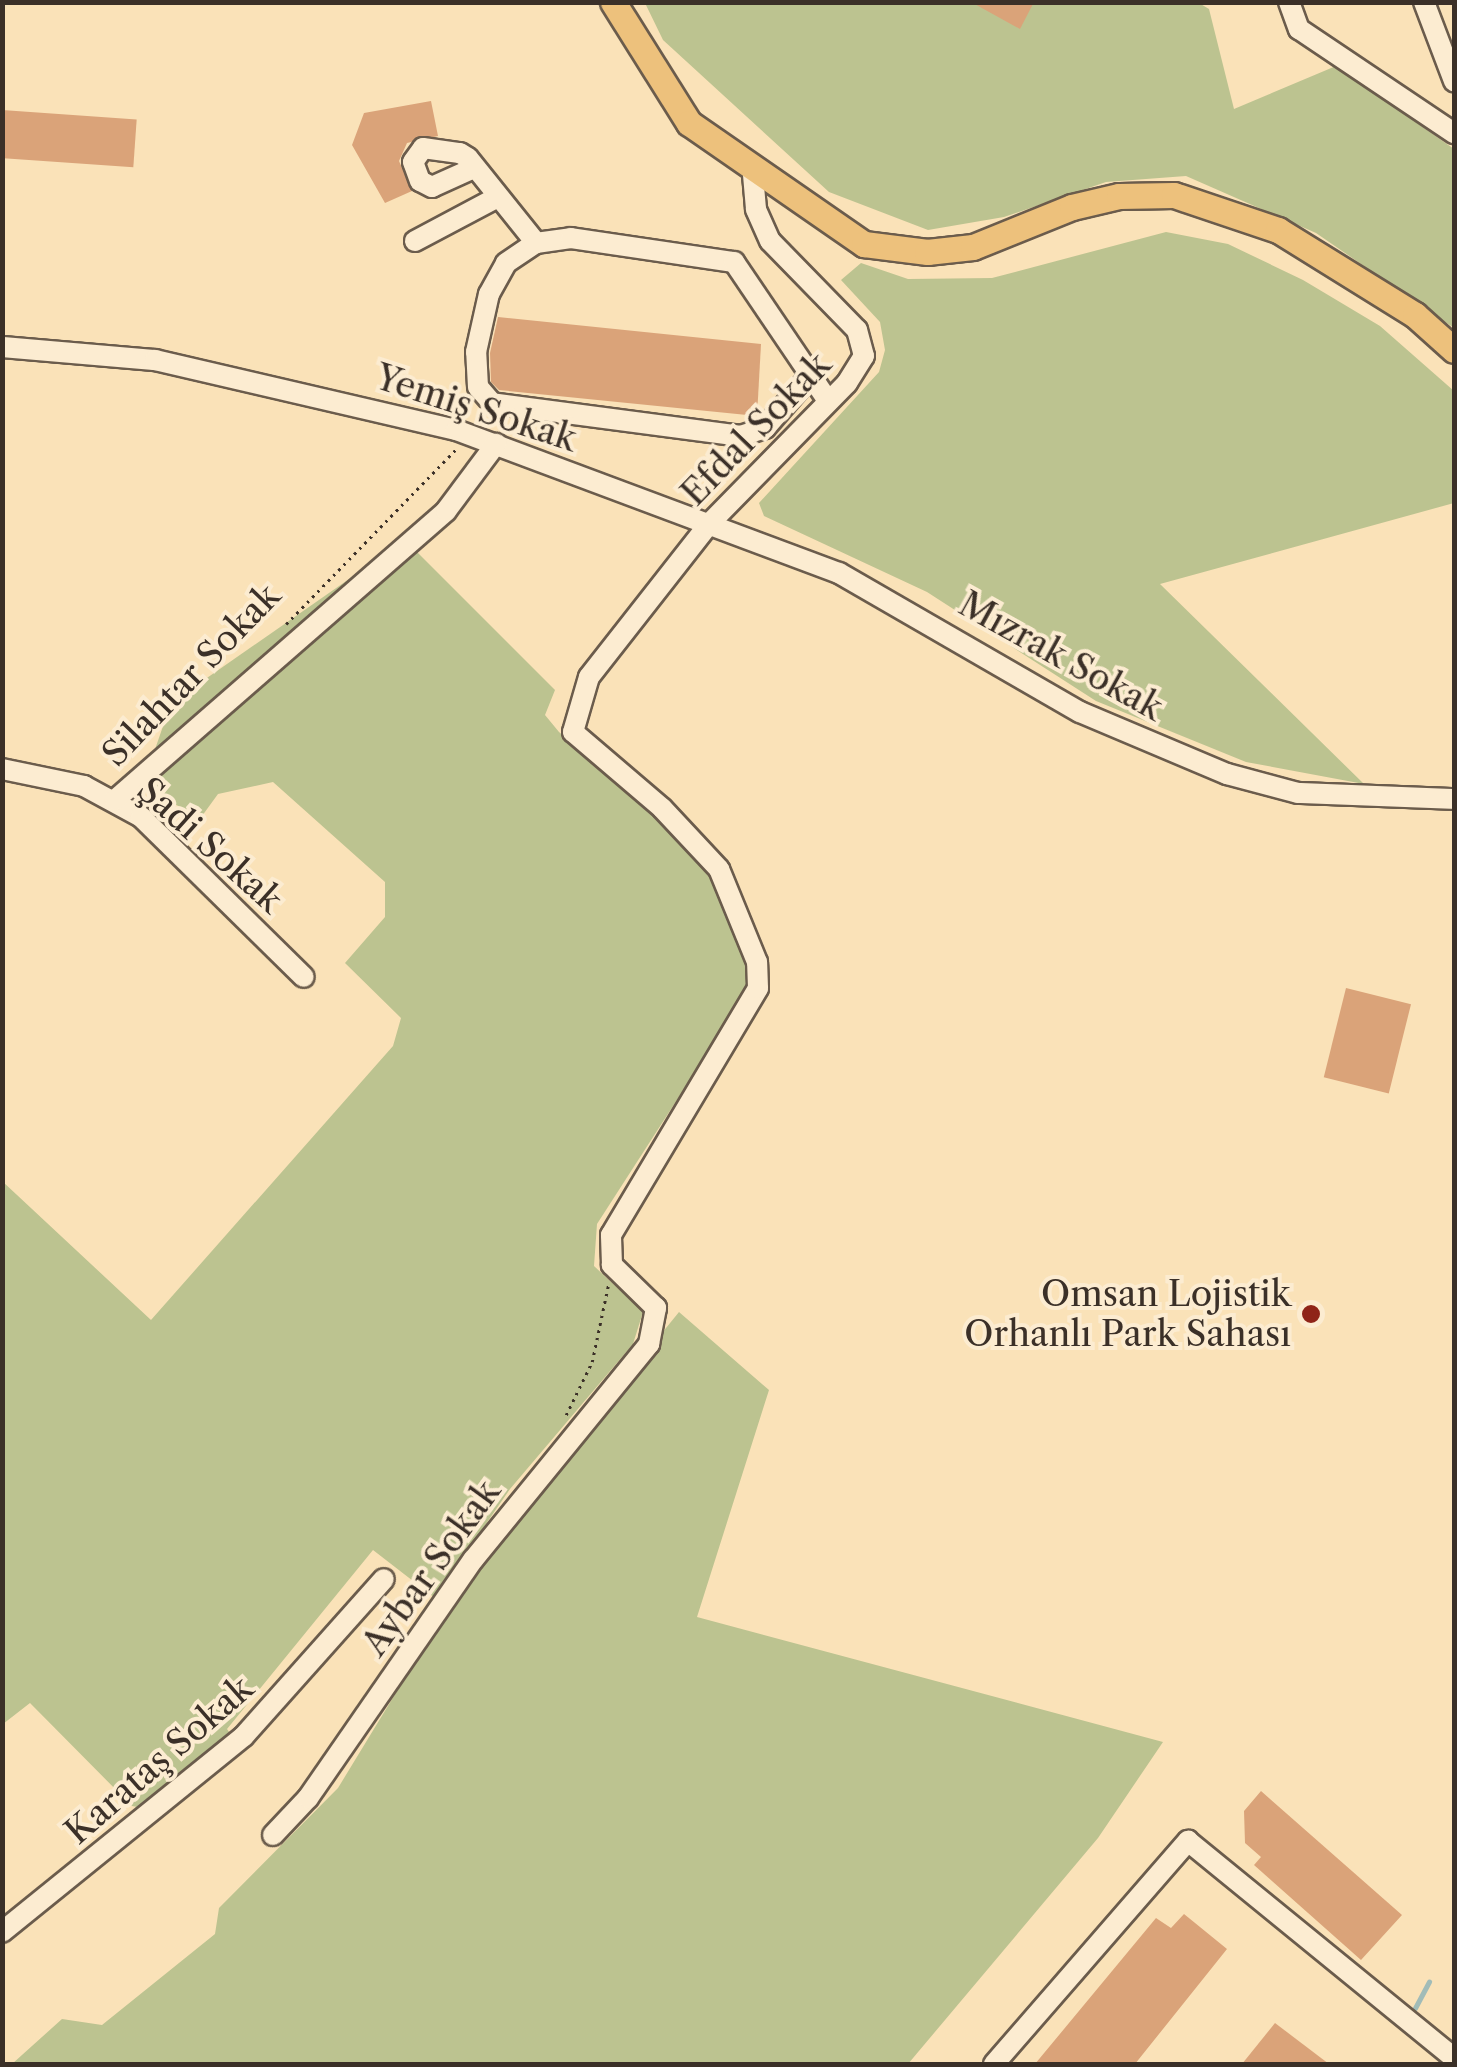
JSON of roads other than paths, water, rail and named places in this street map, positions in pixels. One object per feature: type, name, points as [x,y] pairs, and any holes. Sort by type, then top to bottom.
[{"type":"main road","points":[[613,2],[689,123],[844,235],[883,248],[927,252],[973,247],[1119,196],[1174,195],[1229,208],[1350,272],[1454,350]]},
{"type":"street","points":[[1289,2],[1299,29],[1454,133]]},
{"type":"street","points":[[1424,2],[1454,81]]},
{"type":"street","points":[[474,168],[536,243]]},
{"type":"street","name":"Efdal Sokak","points":[[649,1344],[656,1308],[612,1265],[611,1236],[758,988],[757,962],[740,910],[719,869],[686,831],[573,732],[589,676],[709,524],[859,369],[864,342],[770,241],[756,209],[753,171]]},
{"type":"street","points":[[415,241],[496,198]]},
{"type":"street","points":[[810,376],[765,428],[741,436],[492,402],[476,380],[483,313],[499,272],[536,243],[571,238],[734,262],[828,401]]},
{"type":"street","name":"Yemiş Sokak","points":[[2,348],[217,372],[470,435],[709,524]]},
{"type":"street","name":"Silahtar Sokak","points":[[115,800],[446,512],[496,444]]},
{"type":"street","name":"Mızrak Sokak","points":[[709,524],[879,592],[1080,712],[1227,774],[1298,793],[1454,798]]},
{"type":"street","name":"Şadi Sokak","points":[[2,770],[84,786],[140,817],[304,976]]},
{"type":"street","name":"Aybar Sokak","points":[[273,1835],[308,1798],[473,1560],[649,1344]]},
{"type":"street","name":"Karataş Sokak","points":[[2,1932],[244,1736],[384,1579]]},
{"type":"street","points":[[994,2064],[1188,1842],[1454,2058]]},
{"type":"waterway","points":[[1415,2008],[1429,1982]]},
{"type":"place","name":"Omsan Lojistik Orhanlı Park Sahası","points":[[1311,1314]]}]
